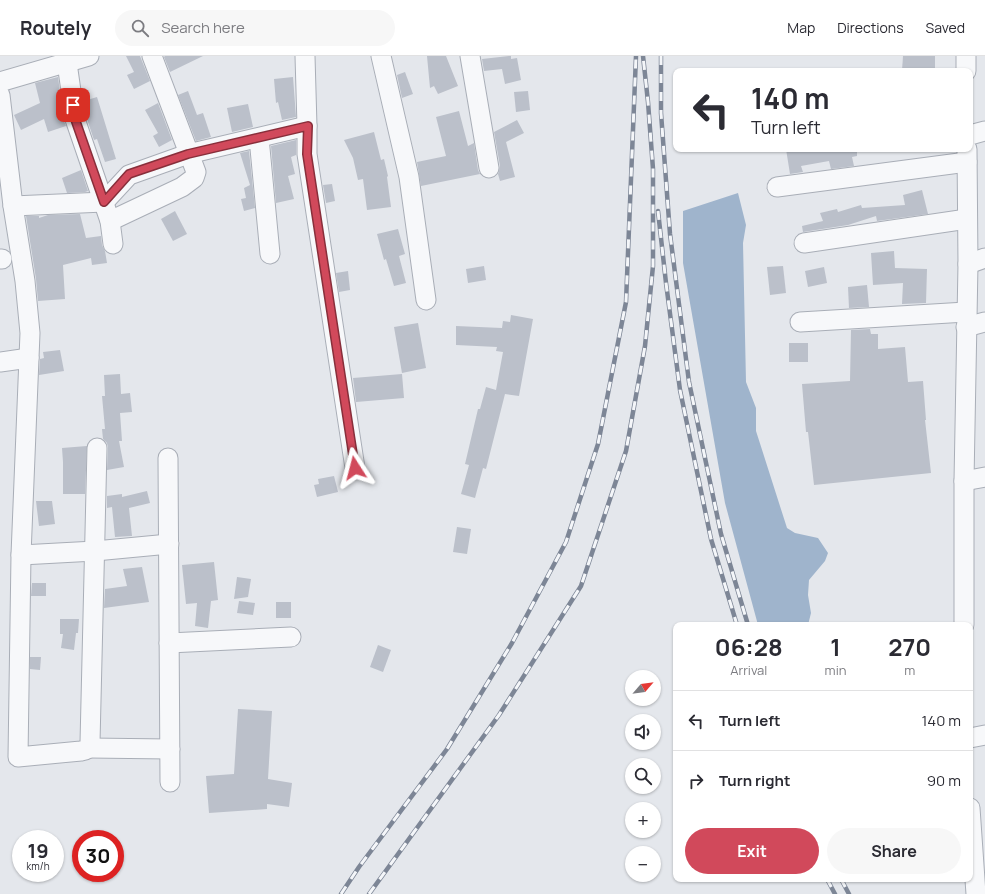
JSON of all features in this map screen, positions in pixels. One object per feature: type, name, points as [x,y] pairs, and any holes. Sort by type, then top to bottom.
[{"type":"street","points":[[0,82],[89,56]]},
{"type":"street","points":[[110,222],[182,187],[194,178],[196,172],[152,56]]},
{"type":"street","points":[[305,56],[308,126],[307,154],[355,468]]},
{"type":"street","points":[[381,56],[409,177],[426,300]]},
{"type":"street","points":[[470,56],[489,168]]},
{"type":"street","points":[[966,56],[966,68]]},
{"type":"street","points":[[67,63],[75,119],[104,202],[110,222],[113,244]]},
{"type":"street","points":[[0,95],[13,206],[25,281],[30,333],[21,555],[18,757],[81,751],[89,748],[170,749]]},
{"type":"street","points":[[13,206],[104,202],[129,174],[188,154],[308,126]]},
{"type":"street","points":[[973,134],[985,131]]},
{"type":"street","points":[[259,138],[270,254]]},
{"type":"street","points":[[777,187],[967,156],[967,219],[976,261],[966,320],[964,622]]},
{"type":"street","points":[[804,243],[967,219]]},
{"type":"street","points":[[800,322],[966,320],[985,322]]},
{"type":"street","points":[[0,362],[29,358]]},
{"type":"street","points":[[89,748],[97,448]]},
{"type":"street","points":[[168,458],[170,782]]},
{"type":"street","points":[[964,481],[985,477]]},
{"type":"street","points":[[21,555],[95,551],[169,544]]},
{"type":"street","points":[[169,643],[291,637]]},
{"type":"street","points":[[973,737],[985,734]]},
{"type":"street","points":[[973,851],[976,894]]},
{"type":"water","points":[[738,193],[746,225],[743,243],[746,382],[756,408],[756,431],[787,528],[795,533],[818,538],[828,553],[825,561],[809,580],[808,595],[811,613],[809,622],[757,622],[725,503],[683,263],[683,211]]},
{"type":"building","points":[[126,56],[140,56],[150,81],[134,89],[127,75],[134,72]]},
{"type":"building","points":[[203,56],[170,72],[164,57]]},
{"type":"building","points":[[427,56],[446,56],[458,86],[438,94],[434,86],[430,88]]},
{"type":"building","points":[[511,56],[511,59],[517,58],[521,80],[505,84],[502,69],[484,71],[482,59]]},
{"type":"building","points":[[903,56],[935,56],[935,68],[902,68]]},
{"type":"building","points":[[405,72],[413,94],[402,98],[397,75]]},
{"type":"building","points":[[58,77],[66,126],[48,132],[44,119],[21,130],[14,115],[40,103],[35,83]]},
{"type":"building","points":[[293,77],[296,117],[282,120],[278,102],[276,103],[274,79]]},
{"type":"building","points":[[188,91],[197,115],[203,113],[211,137],[196,141],[178,95]]},
{"type":"building","points":[[528,91],[530,110],[516,112],[514,92]]},
{"type":"building","points":[[97,97],[116,159],[105,162],[97,139],[94,140],[86,116],[84,101]]},
{"type":"building","points":[[158,103],[172,140],[159,147],[153,136],[158,133],[145,110]]},
{"type":"building","points":[[248,104],[253,127],[232,132],[227,108]]},
{"type":"building","points":[[459,111],[468,146],[474,143],[478,170],[480,174],[421,186],[417,162],[446,156],[436,117]]},
{"type":"building","points":[[517,120],[524,133],[506,142],[515,177],[500,181],[498,174],[500,166],[494,132]]},
{"type":"building","points":[[374,132],[381,160],[384,159],[388,176],[391,207],[367,210],[363,179],[358,180],[353,158],[344,140]]},
{"type":"building","points":[[296,140],[296,155],[291,157],[295,174],[288,176],[294,199],[276,203],[271,146]]},
{"type":"building","points":[[249,151],[255,208],[244,211],[241,199],[246,198],[244,188],[250,185],[240,153]]},
{"type":"building","points":[[786,152],[857,152],[857,156],[852,157],[854,166],[831,169],[829,161],[801,166],[803,172],[790,174]]},
{"type":"building","points":[[81,170],[88,191],[67,193],[62,178]]},
{"type":"building","points":[[332,184],[335,201],[326,203],[323,185]]},
{"type":"building","points":[[922,190],[928,214],[877,221],[876,216],[848,225],[803,232],[802,226],[823,221],[820,213],[837,209],[838,212],[861,205],[862,208],[905,205],[903,195]]},
{"type":"building","points":[[175,211],[187,234],[173,241],[161,219]]},
{"type":"building","points":[[80,214],[86,238],[101,236],[107,263],[92,265],[91,258],[63,265],[65,299],[38,301],[26,216],[39,216],[39,218],[48,215]]},
{"type":"building","points":[[398,229],[405,254],[399,256],[406,283],[394,286],[386,259],[384,260],[377,234]]},
{"type":"building","points":[[894,251],[895,268],[927,269],[926,303],[902,304],[903,283],[873,285],[871,253]]},
{"type":"building","points":[[484,266],[486,280],[468,283],[466,269]]},
{"type":"building","points":[[783,266],[786,293],[770,295],[767,267]]},
{"type":"building","points":[[824,267],[827,283],[808,287],[805,271]]},
{"type":"building","points":[[348,271],[350,290],[339,292],[336,273]]},
{"type":"building","points":[[867,285],[869,307],[849,308],[848,287]]},
{"type":"building","points":[[511,315],[533,319],[519,396],[505,394],[486,469],[483,468],[475,498],[461,494],[469,465],[465,464],[478,409],[480,409],[486,387],[496,390],[503,352],[496,351],[497,347],[456,345],[456,326],[502,328],[503,321],[510,322]]},
{"type":"building","points":[[418,323],[426,368],[402,373],[394,327]]},
{"type":"building","points":[[870,329],[871,334],[878,334],[878,349],[905,347],[908,382],[923,381],[925,420],[931,473],[814,485],[808,432],[806,432],[802,384],[850,381],[851,330]]},
{"type":"building","points":[[789,343],[808,343],[808,362],[789,362]]},
{"type":"building","points":[[60,350],[64,371],[39,375],[40,359],[44,358],[43,352]]},
{"type":"building","points":[[120,374],[121,394],[130,393],[132,412],[120,413],[122,441],[119,441],[124,467],[107,470],[108,448],[107,443],[103,439],[102,429],[105,429],[102,396],[105,396],[104,375]]},
{"type":"building","points":[[402,374],[404,398],[356,402],[353,378]]},
{"type":"building","points":[[87,446],[85,494],[63,494],[62,448]]},
{"type":"building","points":[[334,476],[338,492],[317,497],[314,485],[319,484],[318,479]]},
{"type":"building","points":[[147,491],[150,503],[129,508],[132,536],[115,537],[112,507],[107,508],[107,496],[122,494],[122,497]]},
{"type":"building","points":[[36,501],[52,501],[55,524],[39,526]]},
{"type":"building","points":[[457,527],[471,529],[467,554],[453,552]]},
{"type":"building","points":[[214,562],[218,600],[211,601],[208,628],[195,626],[197,603],[186,604],[182,565]]},
{"type":"building","points":[[142,567],[149,602],[104,608],[105,589],[127,586],[123,569]]},
{"type":"building","points":[[237,577],[251,579],[248,597],[234,599]]},
{"type":"building","points":[[32,583],[46,583],[46,596],[31,596]]},
{"type":"building","points":[[239,601],[255,603],[253,615],[237,613]]},
{"type":"building","points":[[276,602],[291,602],[291,618],[276,618]]},
{"type":"building","points":[[60,619],[79,619],[78,633],[76,633],[74,650],[61,648],[63,634],[60,634]]},
{"type":"building","points":[[378,645],[391,650],[383,672],[370,667]]},
{"type":"building","points":[[30,657],[41,657],[40,670],[30,669]]},
{"type":"building","points":[[238,709],[272,711],[268,779],[292,783],[289,807],[267,804],[267,809],[209,813],[206,776],[234,774]]},
{"type":"railway","points":[[341,894],[359,867],[447,749],[512,643],[566,542],[598,444],[626,302],[636,56]]},
{"type":"railway","points":[[369,894],[499,715],[581,586],[626,451],[645,346],[653,266],[653,169],[643,56]]},
{"type":"railway","points":[[661,56],[661,113],[670,234],[689,382],[721,534],[747,622]]},
{"type":"railway","points":[[658,211],[680,390],[711,539],[736,622]]},
{"type":"railway","points":[[829,882],[835,894]]},
{"type":"railway","points":[[843,882],[849,894]]},
{"type":"route","points":[[73,105],[75,119],[104,202],[129,174],[188,154],[308,126],[307,154],[355,468]]}]
